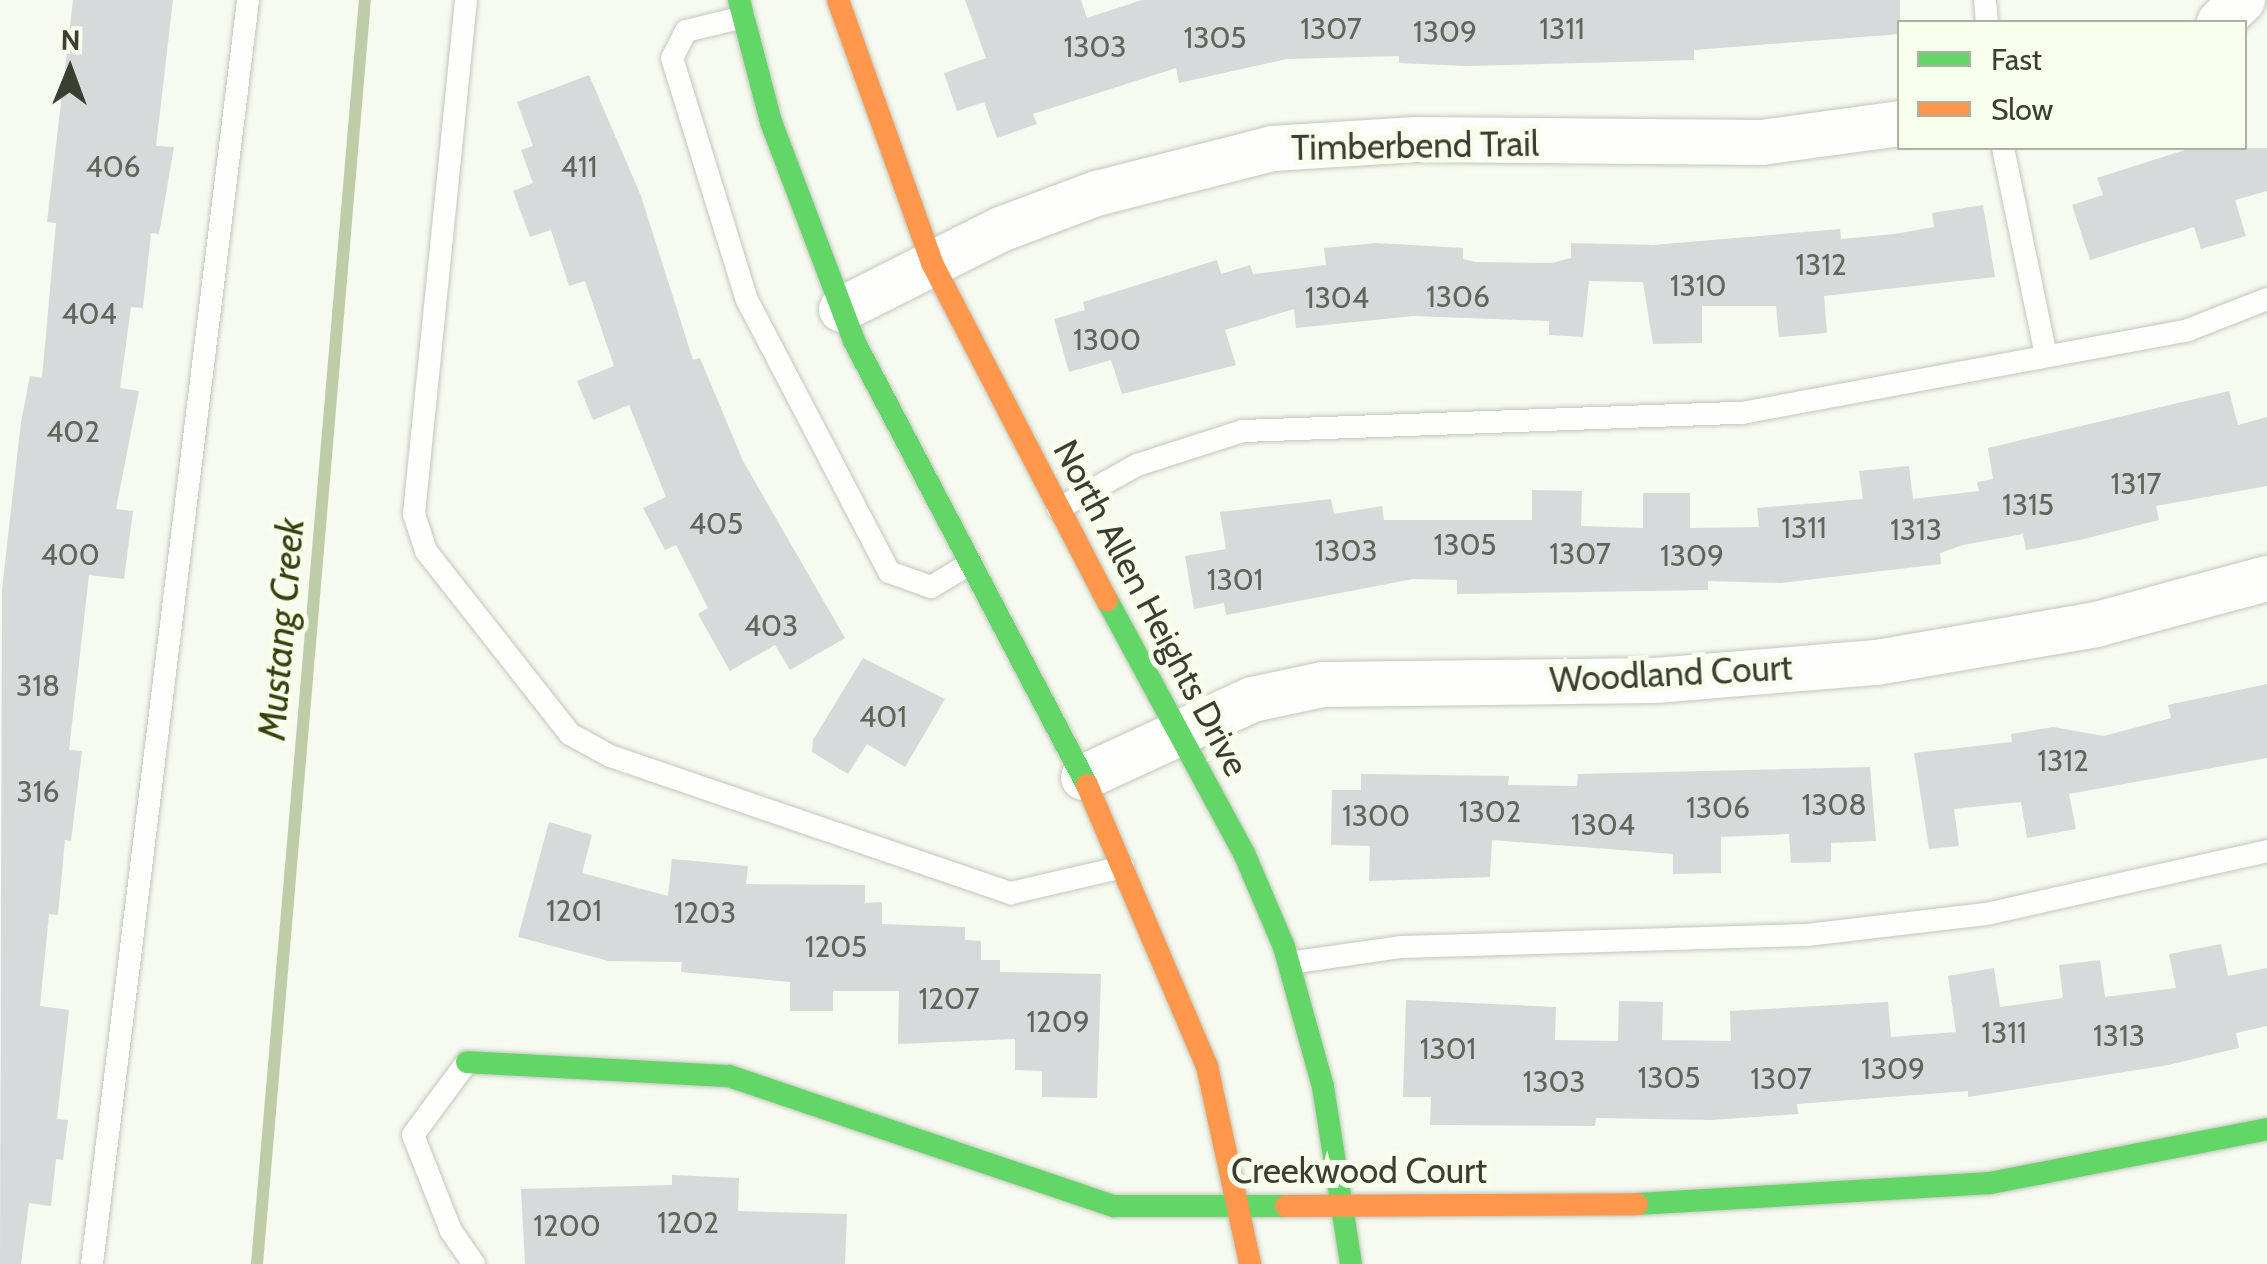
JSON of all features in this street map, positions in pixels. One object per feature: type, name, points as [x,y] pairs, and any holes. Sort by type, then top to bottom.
[{"type":"main road","name":"North Allen Heights Drive","points":[[838,0],[932,263],[1058,509],[1244,854],[1289,963],[1344,1205],[1351,1264]]},
{"type":"main road","points":[[742,8],[771,122],[841,309],[1083,776],[1207,1066],[1242,1206],[1250,1264]]},
{"type":"main road","name":"Creekwood Court","points":[[467,1062],[729,1076],[1114,1206],[1560,1207],[1951,1186],[2267,1129]]},
{"type":"street","points":[[2221,20],[2242,0]]},
{"type":"street","name":"Timberbend Trail","points":[[841,309],[932,263],[1096,192],[1272,148],[1415,139],[1761,142],[1897,123]]},
{"type":"street","name":"Woodland Court","points":[[1083,776],[1252,699],[1322,684],[1655,680],[1876,662],[2096,624],[2267,578]]},
{"type":"lane","points":[[92,1264],[248,0]]},
{"type":"lane","points":[[466,0],[414,514],[426,551],[570,734],[610,756],[1012,893],[1123,867]]},
{"type":"lane","points":[[742,8],[686,31],[672,58],[747,300],[890,572],[930,586],[971,563]]},
{"type":"lane","points":[[2003,150],[2046,356]]},
{"type":"lane","points":[[1058,509],[1138,465],[1243,431],[1742,414],[2188,330],[2267,300]]},
{"type":"lane","points":[[1289,963],[1402,947],[1807,936],[1986,914],[2267,851]]},
{"type":"lane","points":[[467,1062],[413,1136],[452,1231],[474,1264]]},
{"type":"building","points":[[73,0],[173,0],[156,146],[174,147],[159,234],[151,233],[143,308],[131,307],[120,388],[139,391],[116,509],[133,511],[124,579],[89,575],[69,750],[82,751],[71,841],[65,840],[58,915],[49,914],[40,1006],[69,1010],[57,1119],[68,1120],[63,1160],[56,1159],[51,1206],[29,1203],[21,1264],[0,1264],[2,589],[21,422],[30,376],[42,378],[56,223],[47,222]]},
{"type":"building","points":[[965,0],[1081,0],[1087,18],[1142,0],[1900,0],[1897,34],[1694,50],[1694,60],[1465,66],[1399,63],[1399,56],[1287,59],[1179,83],[1176,68],[1033,114],[1037,124],[997,138],[984,102],[957,111],[944,73],[986,58]]},
{"type":"building","points":[[589,75],[641,196],[693,360],[700,358],[743,461],[845,638],[790,670],[775,645],[730,671],[698,614],[708,608],[676,545],[665,550],[643,508],[666,497],[629,405],[593,420],[577,381],[614,366],[585,281],[569,286],[551,230],[530,237],[513,191],[533,183],[521,150],[533,146],[517,102]]},
{"type":"building","points":[[2267,148],[2267,191],[2235,200],[2246,236],[2201,249],[2194,227],[2090,260],[2072,205],[2103,195],[2097,178],[2185,150]]},
{"type":"building","points":[[1983,205],[1995,277],[1824,296],[1827,333],[1779,337],[1776,306],[1702,306],[1702,343],[1653,344],[1643,282],[1589,281],[1583,337],[1549,335],[1549,321],[1413,316],[1296,328],[1294,309],[1225,330],[1236,365],[1122,394],[1111,360],[1069,372],[1054,319],[1085,310],[1083,302],[1217,260],[1221,274],[1250,265],[1253,274],[1326,265],[1324,248],[1376,243],[1463,248],[1463,259],[1476,262],[1552,263],[1571,258],[1571,243],[1653,245],[1840,229],[1841,239],[1934,227],[1932,213]]},
{"type":"building","points":[[2229,391],[2238,425],[2267,417],[2267,486],[2156,506],[2159,520],[2080,540],[2026,550],[2023,534],[1940,553],[1941,564],[1781,583],[1708,581],[1708,590],[1457,594],[1457,580],[1413,579],[1226,615],[1224,603],[1194,609],[1185,556],[1226,549],[1220,512],[1331,499],[1334,514],[1382,506],[1384,520],[1532,520],[1532,490],[1582,491],[1581,526],[1643,528],[1643,493],[1690,493],[1690,528],[1759,527],[1757,508],[1863,499],[1859,471],[1909,466],[1913,499],[1979,491],[1977,482],[1993,479],[1988,448]]},
{"type":"building","points":[[863,658],[945,699],[905,767],[867,744],[848,774],[812,752],[813,740]]},
{"type":"building","points":[[2267,684],[2267,758],[2069,794],[2076,829],[2027,838],[2021,802],[1954,809],[1959,846],[1929,849],[1914,753],[2012,742],[2011,734],[2053,727],[2104,736],[2171,718],[2168,705]]},
{"type":"building","points":[[1870,767],[1876,841],[1831,843],[1831,862],[1791,863],[1789,834],[1721,837],[1721,873],[1673,874],[1673,854],[1492,840],[1490,877],[1369,881],[1370,846],[1331,845],[1332,790],[1361,790],[1361,774],[1509,776],[1508,785],[1577,786],[1578,774]]},
{"type":"building","points":[[549,822],[592,835],[582,873],[668,896],[672,859],[748,866],[746,884],[865,885],[865,903],[882,902],[882,924],[965,927],[965,940],[981,941],[981,960],[1000,960],[1000,972],[1101,974],[1097,1098],[1042,1097],[1042,1071],[1015,1070],[1015,1039],[898,1044],[899,991],[833,991],[833,1011],[790,1011],[790,982],[681,972],[682,962],[609,961],[518,937]]},
{"type":"building","points":[[2221,944],[2228,976],[2267,968],[2267,1026],[2236,1033],[2239,1048],[2168,1065],[1968,1097],[1968,1091],[1797,1104],[1798,1114],[1711,1120],[1596,1118],[1595,1126],[1430,1125],[1431,1097],[1403,1097],[1406,1000],[1556,1007],[1555,1040],[1618,1041],[1619,1001],[1663,1002],[1662,1040],[1731,1041],[1730,1011],[1888,1002],[1891,1037],[1956,1032],[1948,976],[1994,968],[2000,1007],[2063,998],[2059,965],[2100,960],[2105,997],[2176,988],[2169,954]]},
{"type":"building","points":[[672,1175],[739,1178],[738,1211],[847,1214],[845,1264],[525,1264],[521,1189],[672,1185]]},
{"type":"waterway","name":"Mustang Creek","points":[[257,1264],[365,0]]},
{"type":"traffic: fast","points":[[739,0],[771,122],[854,341],[1087,785]]},
{"type":"traffic: fast","points":[[1107,600],[1244,853],[1284,947],[1323,1087],[1351,1264]]},
{"type":"traffic: fast","points":[[467,1062],[729,1076],[1114,1206],[1286,1206]]},
{"type":"traffic: fast","points":[[1637,1204],[1990,1183],[2267,1129]]},
{"type":"traffic: slow","points":[[838,0],[932,263],[1107,600]]},
{"type":"traffic: slow","points":[[1087,785],[1207,1066],[1250,1264]]},
{"type":"traffic: slow","points":[[1286,1206],[1637,1204]]}]
